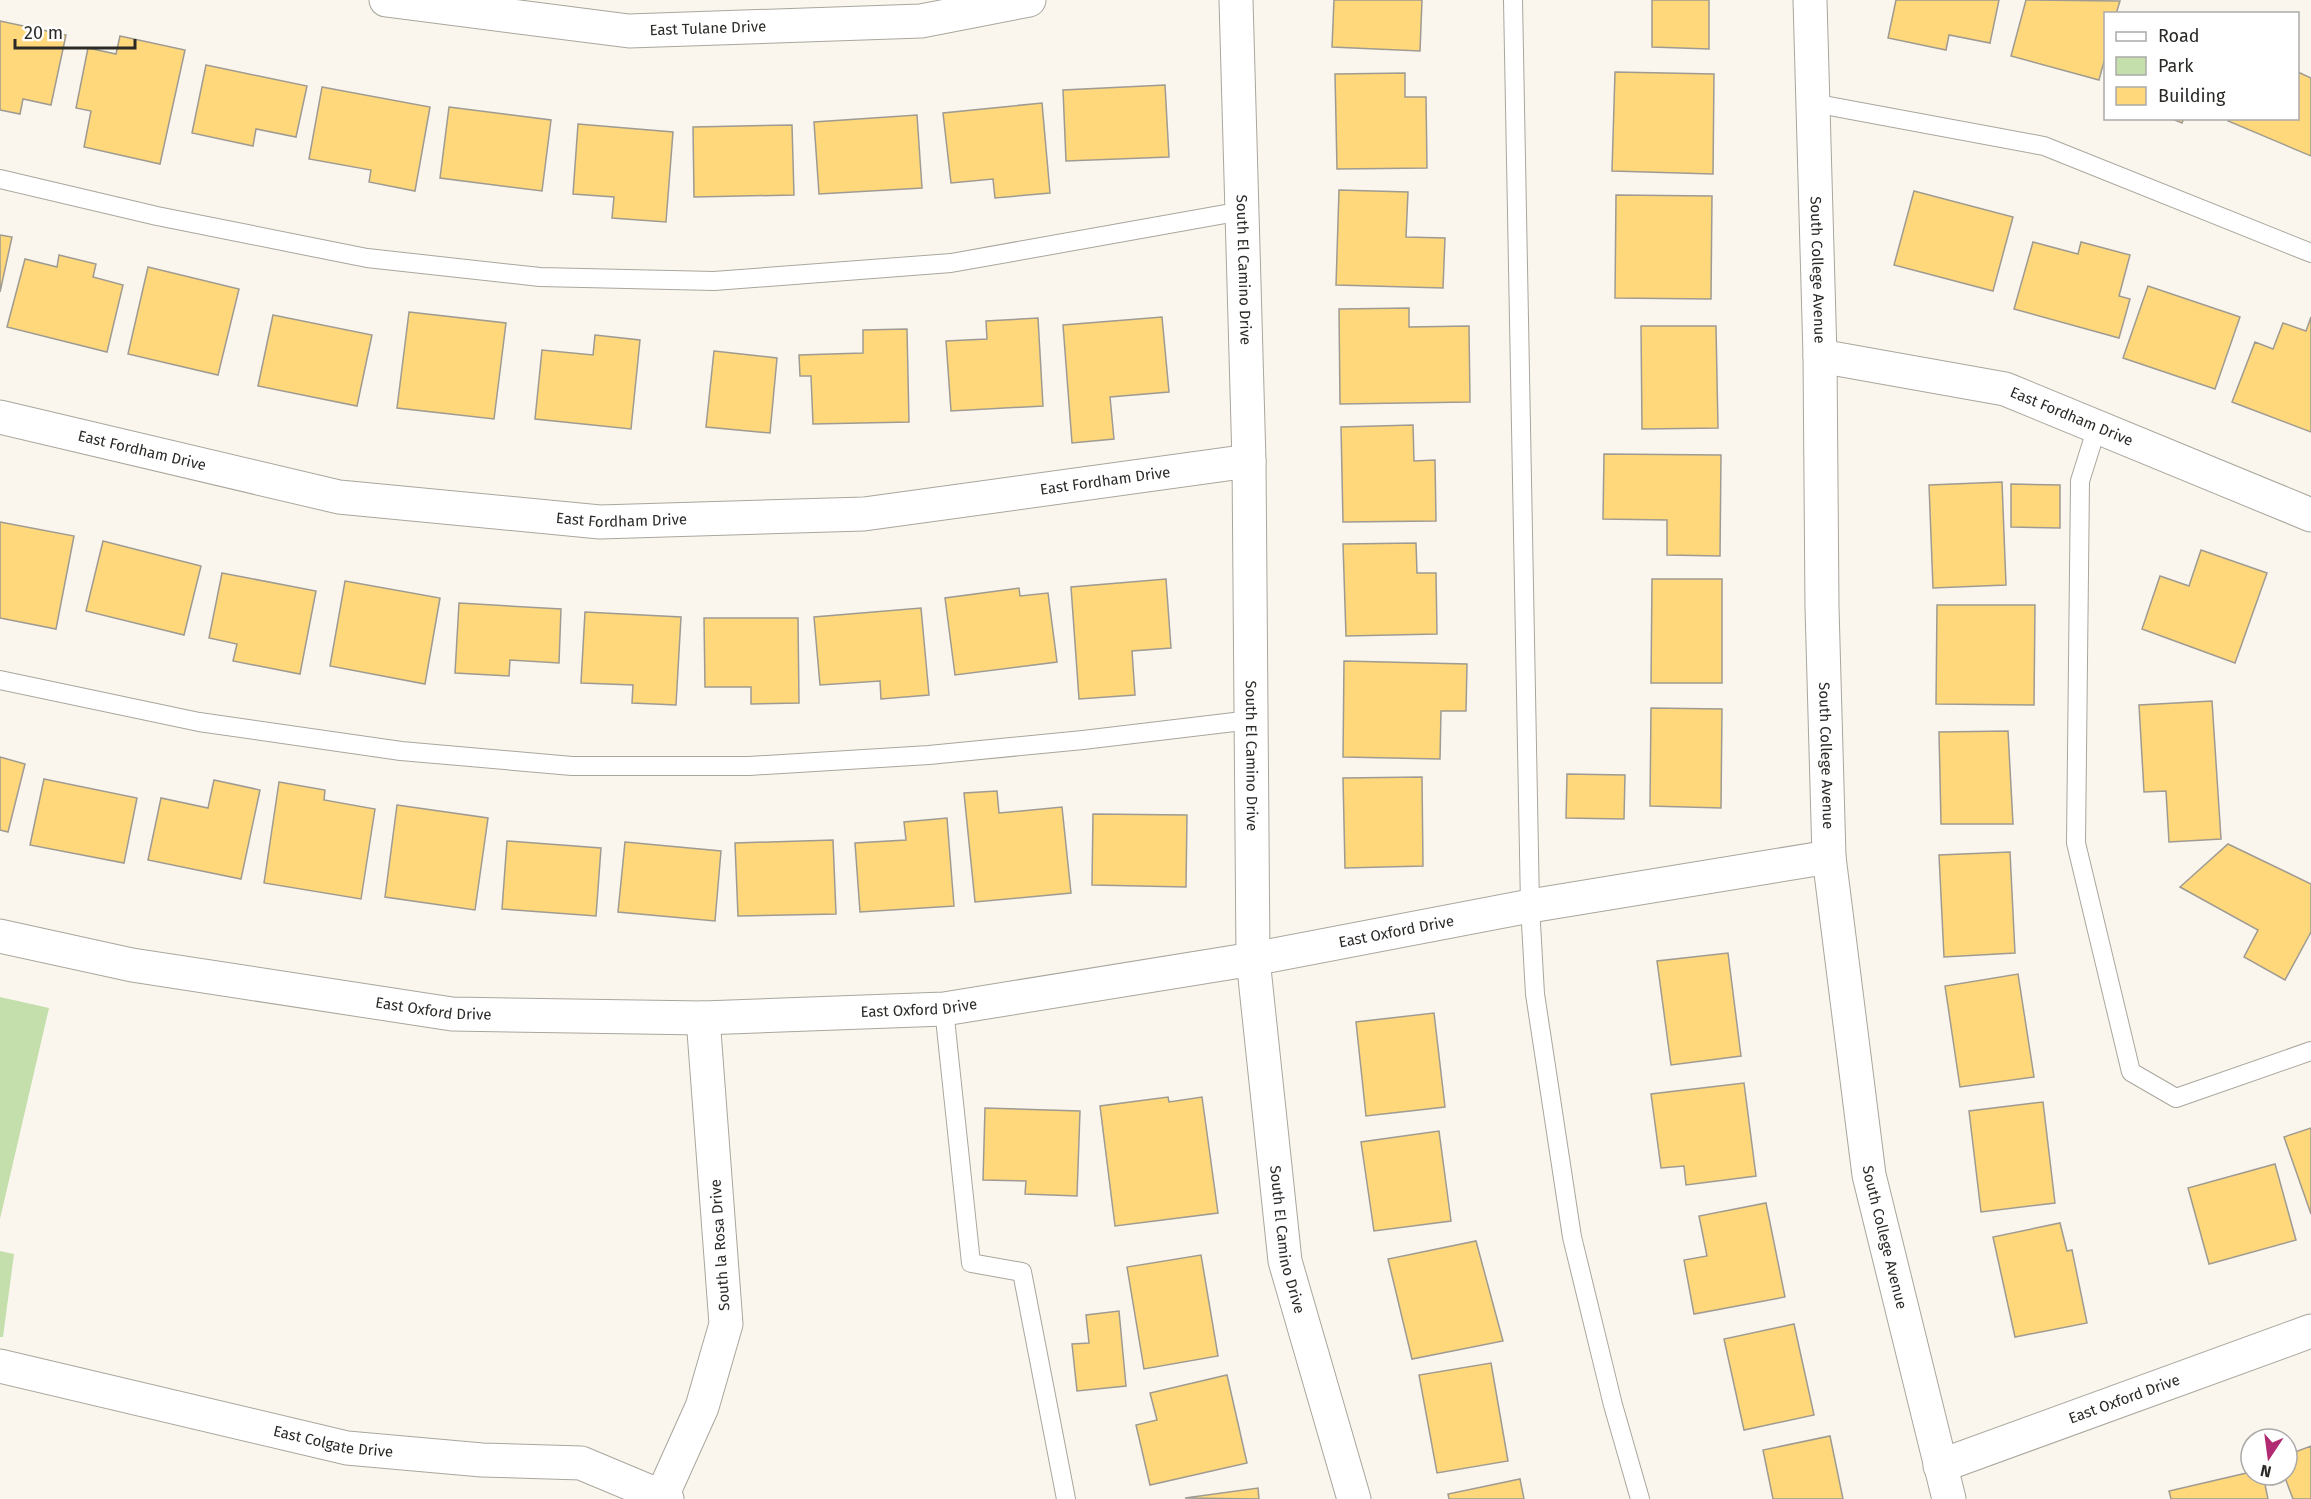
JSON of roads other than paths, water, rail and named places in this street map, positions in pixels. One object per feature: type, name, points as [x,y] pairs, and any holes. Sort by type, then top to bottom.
[{"type":"street","name":"East Tulane Drive","points":[[386,0],[629,32],[921,21],[1029,0]]},
{"type":"street","name":"South El Camino Drive","points":[[1236,0],[1249,461],[1253,959],[1285,1261],[1354,1499]]},
{"type":"street","name":"South College Avenue","points":[[1810,0],[1821,356],[1822,607],[1829,857],[1869,1175],[1949,1499]]},
{"type":"street","name":"East Fordham Drive","points":[[1821,356],[2005,389],[2311,515]]},
{"type":"street","name":"East Fordham Drive","points":[[0,417],[339,497],[600,522],[864,514],[1249,461]]},
{"type":"street","name":"East Oxford Drive","points":[[0,936],[132,965],[452,1014],[703,1018],[944,1009],[1253,959],[1530,906],[1829,857]]},
{"type":"street","name":"South la Rosa Drive","points":[[664,1498],[702,1407],[726,1324],[703,1018]]},
{"type":"street","name":"East Oxford Drive","points":[[1940,1467],[2311,1331]]},
{"type":"street","name":"East Colgate Drive","points":[[0,1366],[347,1448],[482,1460],[581,1463],[664,1498]]},
{"type":"lane","points":[[1513,0],[1530,906],[1535,994],[1572,1237],[1613,1405],[1640,1499]]},
{"type":"lane","points":[[1813,103],[2044,146],[2311,253]]},
{"type":"lane","points":[[0,179],[157,216],[367,258],[552,278],[714,281],[951,263],[1242,211]]},
{"type":"lane","points":[[2097,427],[2080,481],[2076,843],[2131,1072],[2176,1098],[2311,1050]]},
{"type":"lane","points":[[0,680],[222,725],[400,751],[572,766],[749,766],[929,755],[1251,720]]},
{"type":"lane","points":[[944,1009],[971,1263],[1022,1272],[1066,1499]]}]
